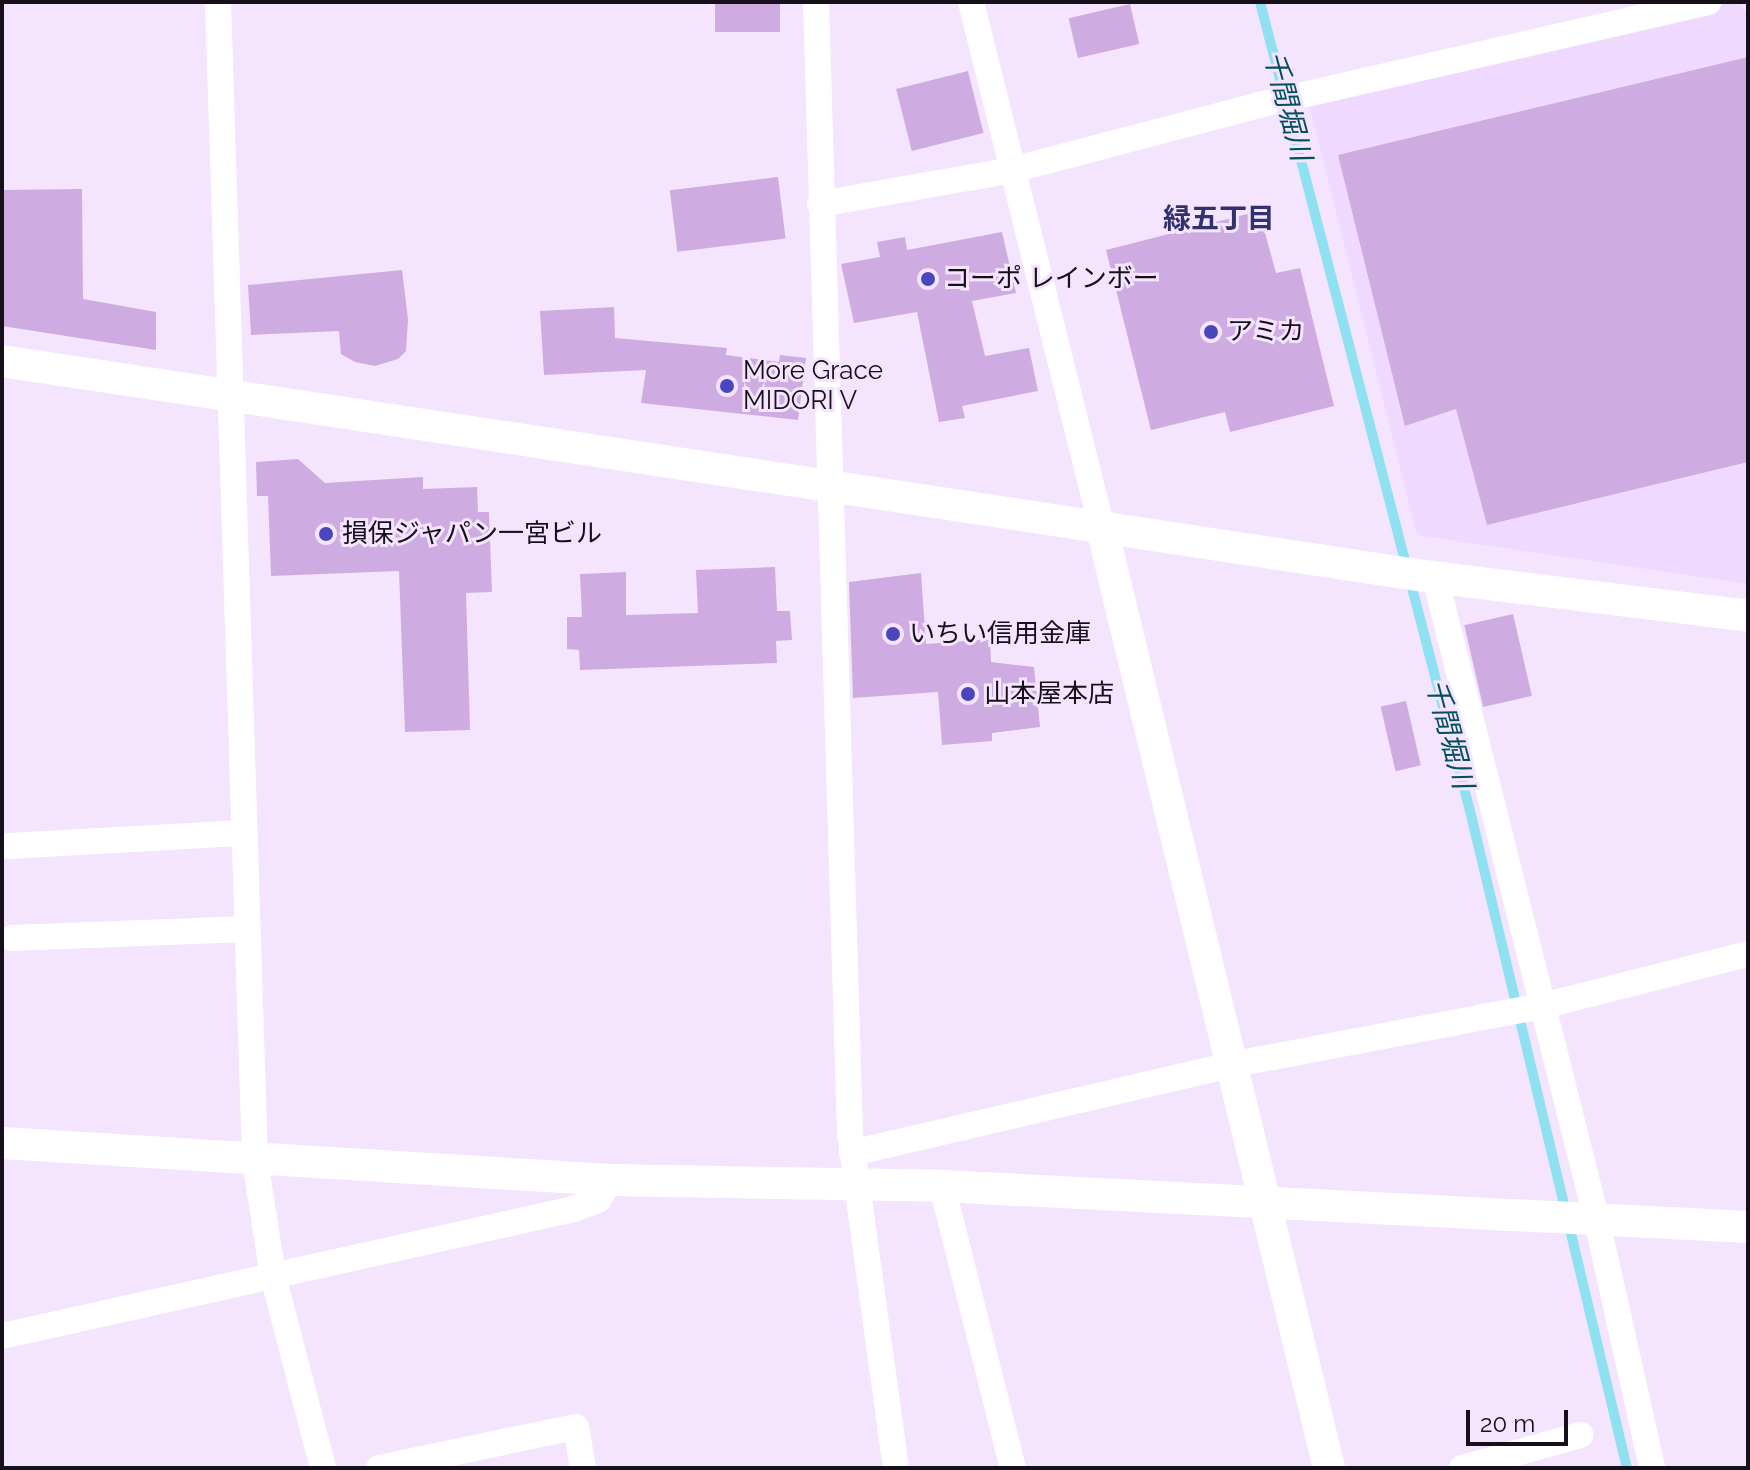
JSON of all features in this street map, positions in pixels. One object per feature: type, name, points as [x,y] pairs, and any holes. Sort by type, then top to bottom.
[{"type":"street","points":[[218,2],[234,396],[246,929],[255,1160],[273,1276],[323,1468]]},
{"type":"street","points":[[816,2],[820,204],[834,483],[852,1153],[896,1468]]},
{"type":"street","points":[[971,2],[1101,524],[1262,1202],[1329,1468]]},
{"type":"street","points":[[820,204],[1012,170],[1259,105],[1708,2]]},
{"type":"street","points":[[2,361],[834,483],[1430,577],[1748,616]]},
{"type":"street","points":[[1430,577],[1652,1468]]},
{"type":"street","points":[[9,846],[244,833]]},
{"type":"street","points":[[12,938],[246,929]]},
{"type":"street","points":[[852,1153],[1230,1065],[1536,1008],[1748,954]]},
{"type":"street","points":[[2,1143],[610,1180],[942,1186],[1748,1227]]},
{"type":"street","points":[[2,1336],[574,1209],[598,1200],[610,1180]]},
{"type":"street","points":[[942,1186],[1013,1468]]},
{"type":"street","points":[[379,1468],[576,1427],[583,1468]]},
{"type":"street","points":[[1462,1468],[1580,1435]]},
{"type":"shaded area","points":[[1708,2],[1738,2],[1748,14],[1748,584],[1417,535],[1307,95]]},
{"type":"building","points":[[715,2],[780,2],[780,32],[715,32]]},
{"type":"building","points":[[1130,4],[1139,44],[1078,58],[1069,18]]},
{"type":"building","points":[[1748,57],[1748,462],[1487,525],[1456,409],[1405,426],[1338,155]]},
{"type":"building","points":[[968,71],[983,133],[912,151],[896,89]]},
{"type":"building","points":[[778,177],[786,239],[677,252],[670,190]]},
{"type":"building","points":[[82,189],[83,299],[156,312],[156,350],[2,326],[2,190]]},
{"type":"building","points":[[1259,211],[1276,273],[1300,268],[1334,406],[1230,432],[1225,412],[1151,430],[1106,250]]},
{"type":"building","points":[[1002,232],[1016,293],[972,301],[985,356],[1029,348],[1038,391],[962,406],[965,418],[939,422],[917,312],[854,323],[841,264],[880,257],[877,242],[905,237],[907,250]]},
{"type":"building","points":[[402,270],[408,319],[406,351],[398,359],[375,366],[355,362],[341,354],[339,331],[251,335],[248,285]]},
{"type":"building","points":[[614,307],[615,338],[727,348],[726,355],[779,362],[780,355],[806,358],[798,420],[641,403],[646,370],[544,375],[540,311]]},
{"type":"building","points":[[298,459],[325,483],[423,477],[423,489],[477,487],[478,512],[489,512],[492,592],[466,593],[470,730],[405,732],[399,571],[271,576],[268,496],[257,496],[256,462]]},
{"type":"building","points":[[775,567],[777,611],[790,611],[792,640],[776,641],[777,663],[580,670],[579,650],[567,649],[567,617],[582,617],[580,574],[626,572],[626,615],[698,613],[696,570]]},
{"type":"building","points":[[921,573],[926,644],[990,639],[991,662],[1034,667],[1040,727],[992,733],[992,741],[942,745],[938,692],[853,698],[849,582]]},
{"type":"building","points":[[1513,614],[1532,696],[1483,707],[1464,625]]},
{"type":"building","points":[[1406,701],[1421,765],[1396,771],[1381,707]]},
{"type":"waterway","name":"千間堀川","points":[[1260,2],[1472,819],[1627,1468]]},
{"type":"place","name":"コーポ レインボー","points":[[928,279]]},
{"type":"place","name":"アミカ","points":[[1211,332]]},
{"type":"place","name":"More Grace MIDORI V","points":[[727,386]]},
{"type":"place","name":"損保ジャパン一宮ビル","points":[[326,534]]},
{"type":"place","name":"いちい信用金庫","points":[[893,634]]},
{"type":"place","name":"山本屋本店","points":[[968,694]]},
{"type":"district","name":"緑五丁目","points":[[1219,219]]}]
